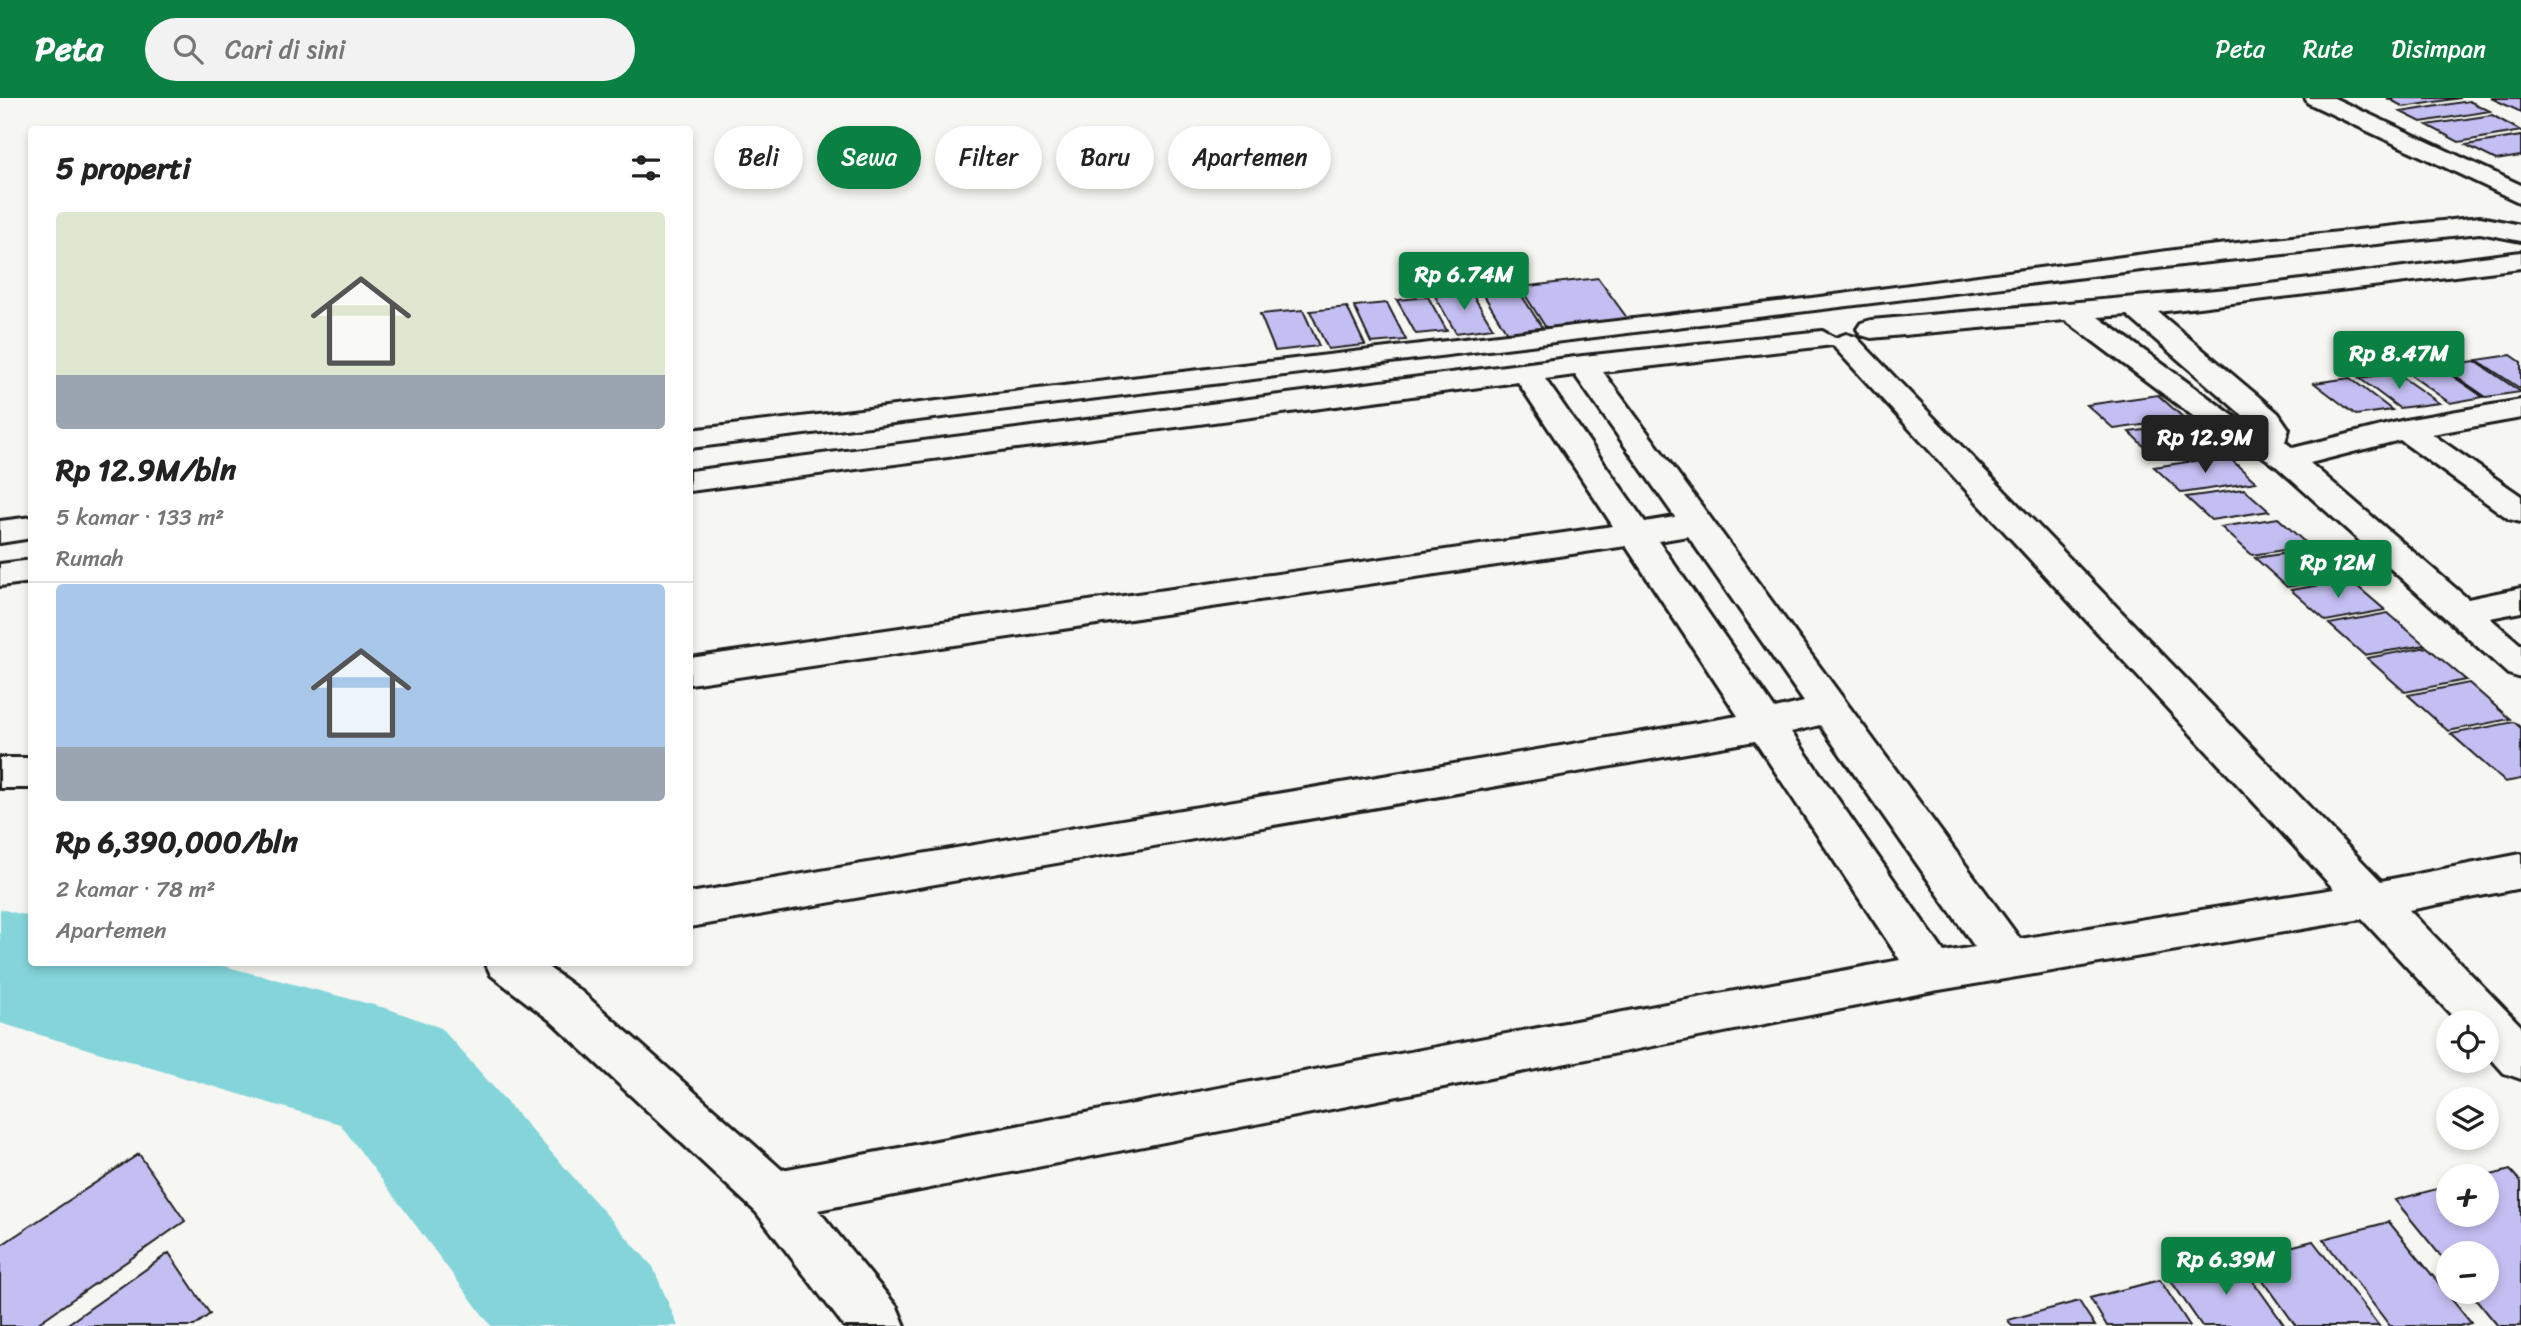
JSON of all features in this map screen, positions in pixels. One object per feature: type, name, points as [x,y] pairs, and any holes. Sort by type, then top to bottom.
[{"type":"street","points":[[2316,98],[2521,195]]},
{"type":"street","points":[[693,439],[1814,304],[2190,256],[2480,225],[2521,233]]},
{"type":"street","points":[[2190,256],[2239,296]]},
{"type":"street","points":[[693,481],[1583,365],[2071,311],[2239,296],[2521,260]]},
{"type":"street","points":[[1846,337],[1864,317],[1845,307],[1814,304],[1795,312],[1794,322],[1804,332],[1846,337],[2521,1058]]},
{"type":"street","points":[[2134,306],[2267,420],[2273,429],[2278,452]]},
{"type":"street","points":[[2071,311],[2228,427],[2278,452],[2521,665]]},
{"type":"street","points":[[1583,365],[1695,526],[2010,961]]},
{"type":"street","points":[[1527,374],[1634,536],[1933,972]]},
{"type":"street","points":[[1193,377],[1209,415]]},
{"type":"street","points":[[2278,452],[2521,409]]},
{"type":"street","points":[[2405,429],[2521,512]]},
{"type":"street","points":[[693,671],[1695,526]]},
{"type":"street","points":[[0,532],[28,528]]},
{"type":"street","points":[[0,575],[28,572]]},
{"type":"street","points":[[2460,612],[2521,600]]},
{"type":"street","points":[[693,909],[1765,724],[1828,709]]},
{"type":"street","points":[[774,1195],[1933,972],[2371,900],[2521,871]]},
{"type":"street","points":[[512,966],[567,1007],[774,1195],[878,1326]]},
{"type":"building","points":[[2387,98],[2460,98],[2404,107]]},
{"type":"building","points":[[2491,98],[2521,98],[2521,112]]},
{"type":"building","points":[[2469,101],[2490,111],[2421,122],[2401,112]]},
{"type":"building","points":[[2492,115],[2521,131],[2459,142],[2427,125]]},
{"type":"building","points":[[2521,136],[2521,156],[2496,160],[2466,145]]},
{"type":"building","points":[[1598,278],[1630,322],[1548,331],[1520,287]]},
{"type":"building","points":[[1517,288],[1543,329],[1507,333],[1482,292]]},
{"type":"building","points":[[1471,292],[1493,328],[1456,333],[1435,296]]},
{"type":"building","points":[[1428,297],[1447,331],[1416,334],[1397,300]]},
{"type":"building","points":[[1387,303],[1406,340],[1371,343],[1354,306]]},
{"type":"building","points":[[1347,307],[1365,345],[1328,349],[1310,311]]},
{"type":"building","points":[[1303,310],[1319,346],[1275,351],[1260,314]]},
{"type":"building","points":[[2511,355],[2521,362],[2521,389],[2477,360]]},
{"type":"building","points":[[2475,361],[2521,392],[2486,397],[2441,366]]},
{"type":"building","points":[[2438,366],[2483,397],[2450,403],[2405,371]]},
{"type":"building","points":[[2396,373],[2439,403],[2399,408],[2359,378]]},
{"type":"building","points":[[2350,378],[2392,410],[2356,415],[2314,383]]},
{"type":"building","points":[[2158,395],[2185,419],[2114,429],[2087,405]]},
{"type":"building","points":[[2183,425],[2209,448],[2154,456],[2129,432]]},
{"type":"building","points":[[2227,456],[2256,482],[2182,493],[2154,467]]},
{"type":"building","points":[[2244,489],[2269,511],[2211,520],[2186,497]]},
{"type":"building","points":[[2278,518],[2309,546],[2252,555],[2221,527]]},
{"type":"building","points":[[2313,549],[2345,577],[2287,587],[2255,558]]},
{"type":"building","points":[[2350,580],[2385,610],[2326,621],[2291,590]]},
{"type":"building","points":[[2388,613],[2425,645],[2364,655],[2329,624]]},
{"type":"building","points":[[2427,647],[2466,680],[2405,692],[2367,658]]},
{"type":"building","points":[[2469,683],[2510,719],[2448,731],[2408,695]]},
{"type":"building","points":[[2514,722],[2521,728],[2521,779],[2505,782],[2451,734]]},
{"type":"building","points":[[139,1154],[185,1221],[34,1326],[0,1326],[0,1246]]},
{"type":"building","points":[[2510,1170],[2521,1182],[2521,1326],[2498,1326],[2480,1304],[2499,1304],[2499,1241],[2436,1241],[2436,1250],[2395,1200],[2436,1189],[2436,1227],[2499,1227],[2499,1173]]},
{"type":"building","points":[[2389,1222],[2436,1280],[2436,1304],[2456,1304],[2471,1323],[2460,1326],[2390,1326],[2323,1239]]},
{"type":"building","points":[[2313,1241],[2379,1326],[2296,1326],[2247,1258]]},
{"type":"building","points":[[169,1253],[210,1314],[194,1326],[65,1326]]},
{"type":"building","points":[[2238,1260],[2285,1326],[2202,1326],[2169,1278]]},
{"type":"building","points":[[2160,1280],[2190,1326],[2107,1326],[2090,1298]]},
{"type":"building","points":[[2079,1301],[2095,1326],[2012,1326],[2008,1320]]},
{"type":"waterway","points":[[0,966],[389,1074],[594,1326]]}]
